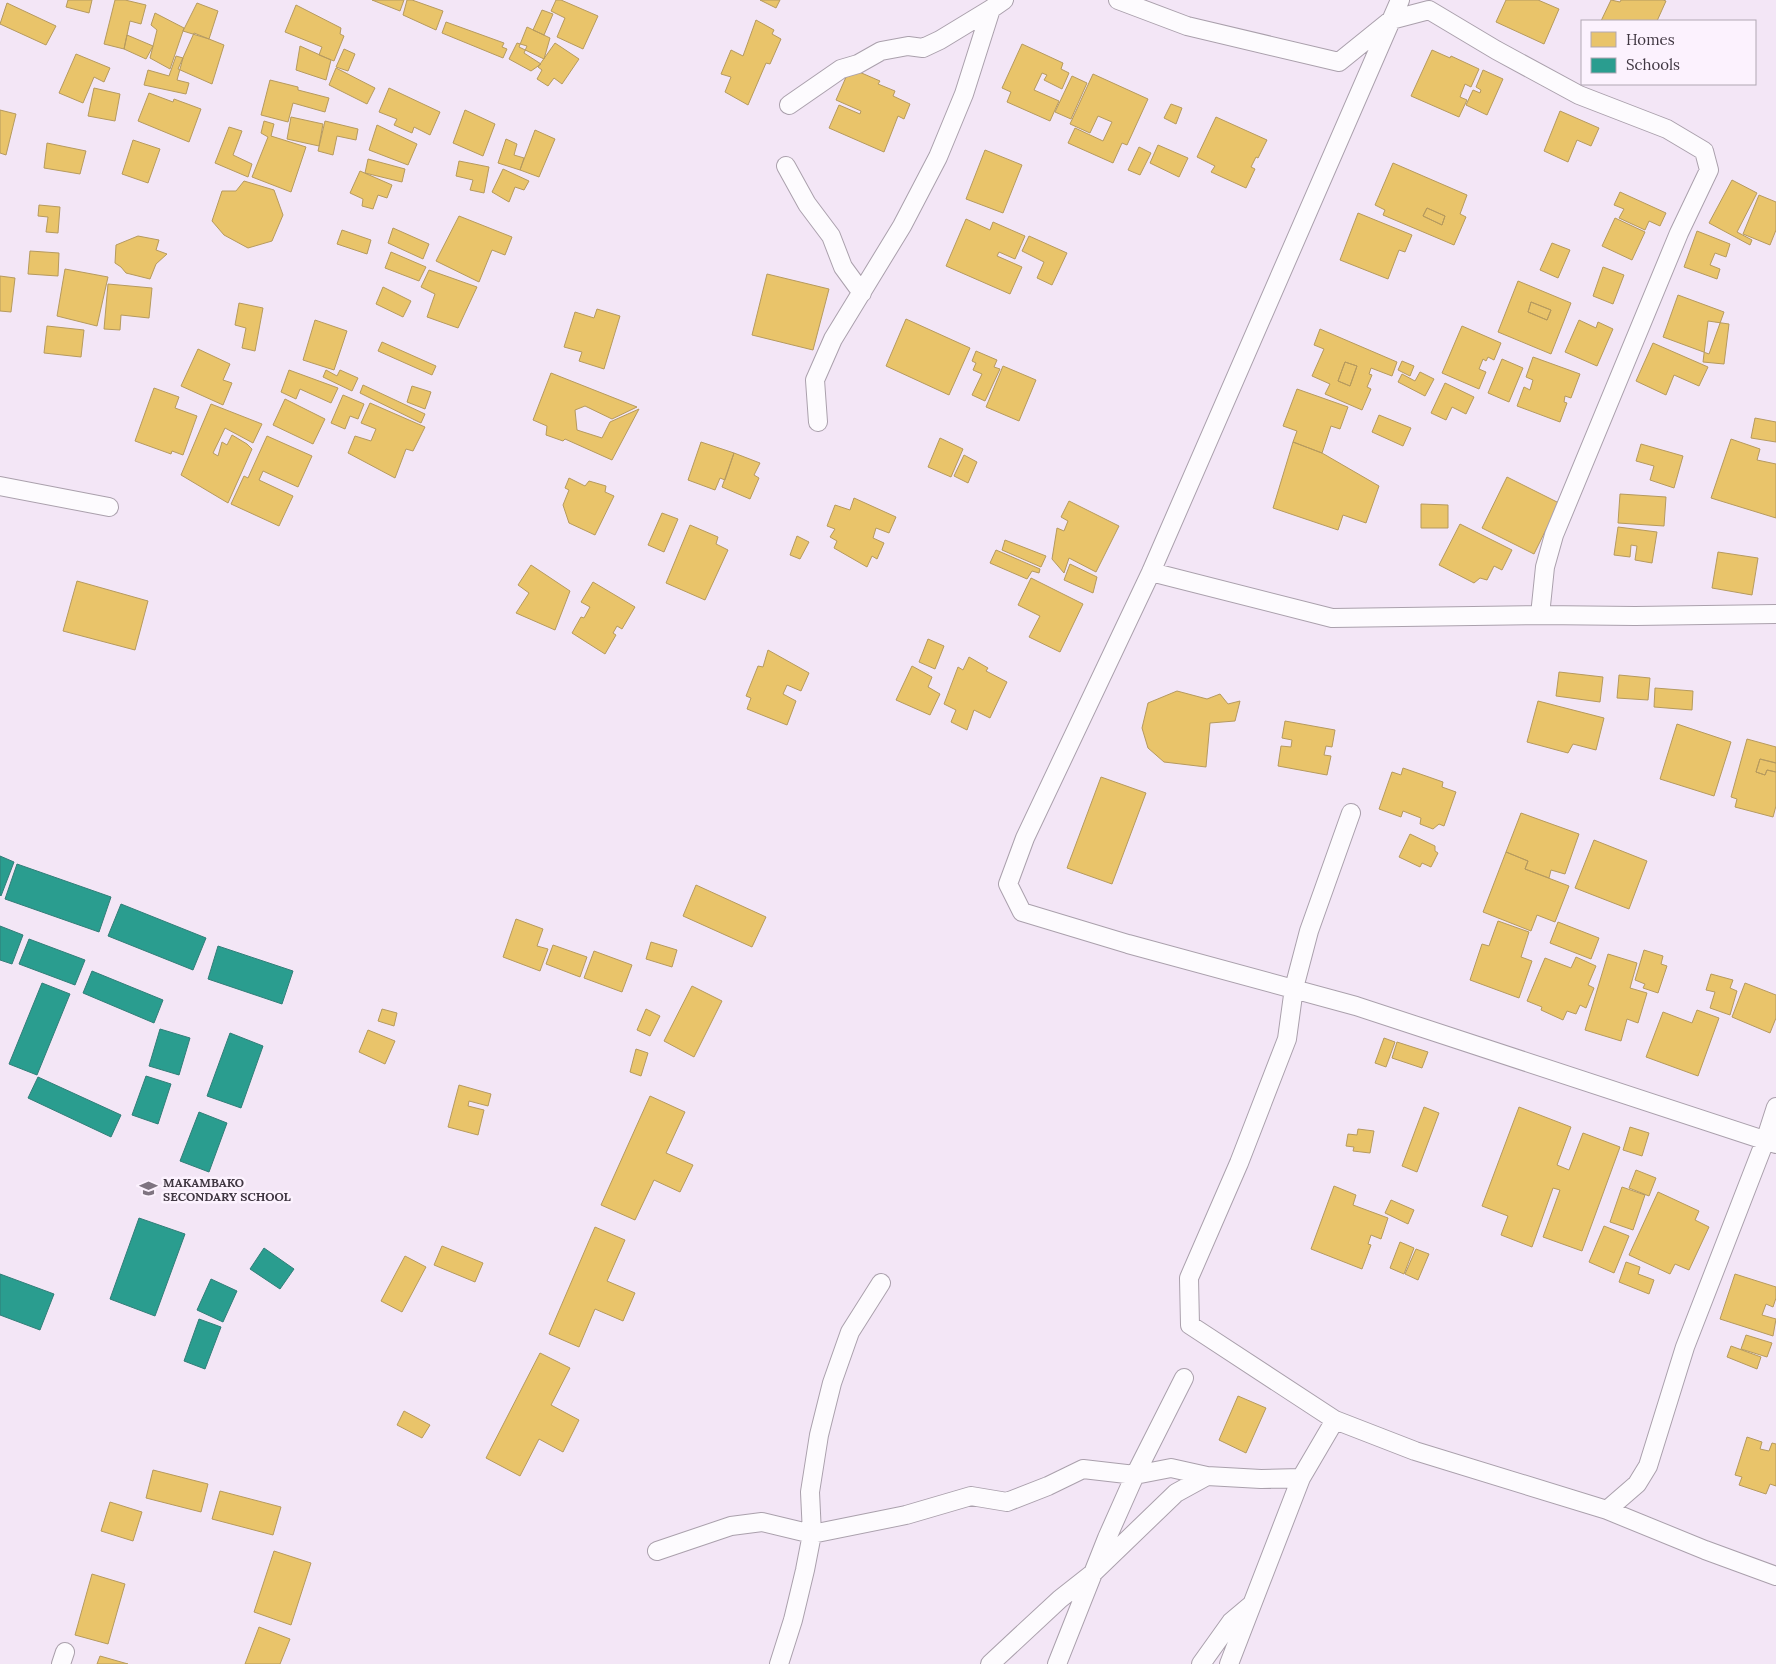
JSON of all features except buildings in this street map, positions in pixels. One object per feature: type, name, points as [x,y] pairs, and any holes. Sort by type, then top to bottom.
[{"type":"street","points":[[1118,0],[1187,26],[1339,62],[1391,20],[1429,10],[1496,50],[1579,95],[1667,129],[1704,151],[1709,170],[1679,233],[1554,535],[1545,567],[1540,615]]},
{"type":"street","points":[[1400,0],[1152,572],[1025,838],[1008,884],[1022,912],[1128,944],[1356,1006],[1770,1142]]},
{"type":"street","points":[[789,105],[841,69],[858,64],[881,51],[908,46],[923,48],[940,40],[997,4]]},
{"type":"street","points":[[818,422],[815,380],[833,339],[902,226],[938,158],[997,4]]},
{"type":"street","points":[[786,166],[807,204],[831,236],[843,267],[862,293]]},
{"type":"street","points":[[0,486],[109,507]]},
{"type":"street","points":[[1152,572],[1332,618],[1776,614]]},
{"type":"street","points":[[1351,813],[1309,931],[1294,988],[1287,1039],[1238,1163],[1189,1278],[1190,1325],[1335,1420],[1415,1451],[1607,1510],[1705,1550],[1776,1576]]},
{"type":"street","points":[[1607,1510],[1637,1484],[1648,1466],[1685,1347],[1770,1142],[1776,1107]]},
{"type":"street","points":[[779,1664],[797,1603],[812,1534],[810,1492],[819,1435],[832,1384],[850,1332],[880,1283]]},
{"type":"street","points":[[1057,1664],[1107,1538],[1135,1476],[1184,1378]]},
{"type":"street","points":[[1229,1664],[1301,1478],[1335,1420]]},
{"type":"street","points":[[657,1551],[731,1526],[762,1522],[812,1534],[906,1515],[971,1496],[1007,1502],[1048,1486],[1083,1469],[1135,1476],[1171,1468],[1208,1476],[1261,1479],[1301,1478]]},
{"type":"street","points":[[990,1664],[1060,1599],[1093,1573],[1176,1492],[1208,1476]]},
{"type":"street","points":[[1201,1664],[1231,1622],[1253,1604]]},
{"type":"place","name":"MAKAMBAKO SECONDARY SCHOOL","points":[[149,1189]]}]
